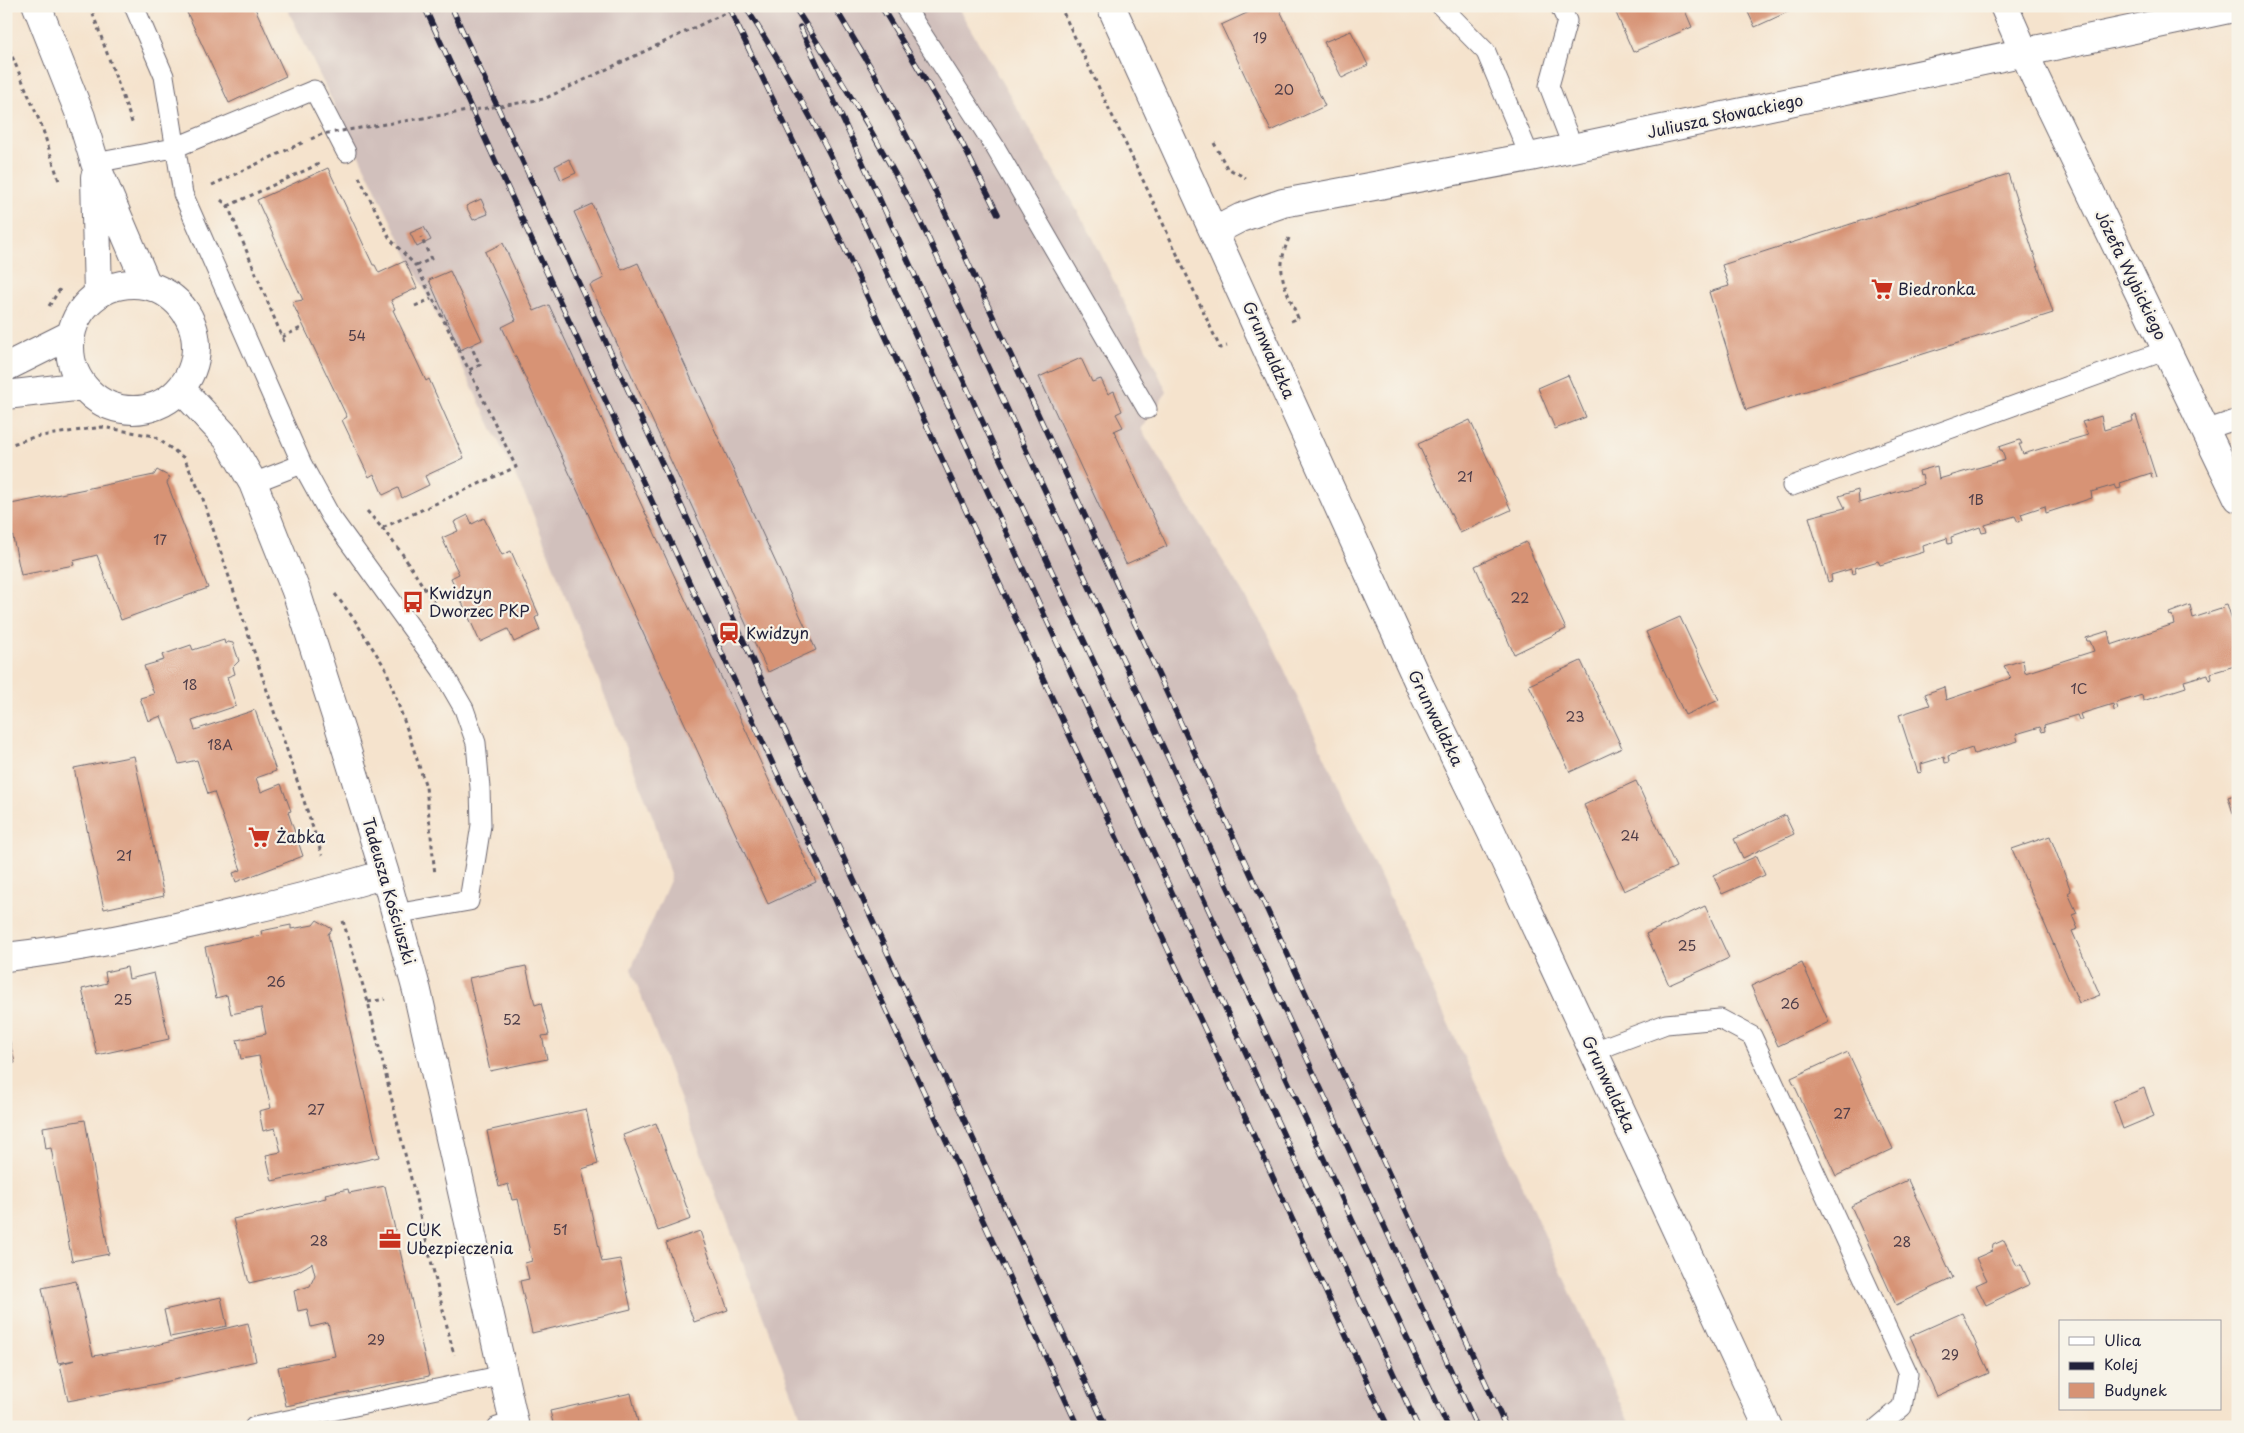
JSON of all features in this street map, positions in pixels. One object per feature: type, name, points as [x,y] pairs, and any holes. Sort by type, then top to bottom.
[{"type":"street","points":[[37,6],[80,117],[95,163],[147,285]]},
{"type":"street","name":"Grunwaldzka","points":[[1112,6],[1216,231],[1421,688],[1491,831],[1768,1427]]},
{"type":"street","name":"Józefa Wybickiego","points":[[2004,6],[2024,52],[2238,498]]},
{"type":"street","name":"Juliusza Słowackiego","points":[[1216,231],[1240,218],[1283,202],[1530,157],[2238,7]]},
{"type":"street","points":[[95,163],[98,294]]},
{"type":"street","points":[[121,285],[147,285],[171,296],[188,316],[196,340],[193,366],[181,388],[158,405],[132,410],[105,404],[83,386],[71,362],[70,335],[80,312],[98,294],[121,285]]},
{"type":"street","points":[[6,367],[70,335]]},
{"type":"street","points":[[6,395],[83,386]]},
{"type":"street","name":"Tadeusza Kościuszki","points":[[181,388],[227,438],[253,483],[296,591],[385,874],[417,991],[504,1375],[509,1425]]},
{"type":"street","points":[[6,957],[60,951],[144,935],[333,890],[385,874]]},
{"type":"lane","points":[[134,6],[164,76],[174,148],[183,194],[302,464],[331,517],[441,669],[464,709],[476,743],[480,788],[480,825],[469,900],[395,914]]},
{"type":"lane","points":[[904,6],[995,147],[1147,409]]},
{"type":"lane","points":[[1442,6],[1486,52],[1530,157]]},
{"type":"lane","points":[[1560,6],[1567,21],[1549,86],[1573,148]]},
{"type":"lane","points":[[95,163],[174,148],[314,90],[346,152]]},
{"type":"lane","points":[[1792,486],[2167,350]]},
{"type":"lane","points":[[2205,430],[2238,419]]},
{"type":"lane","points":[[253,483],[302,464]]},
{"type":"lane","points":[[1594,1051],[1666,1024],[1720,1019],[1752,1036],[1908,1374],[1902,1407],[1878,1427]]},
{"type":"lane","points":[[254,1427],[504,1375]]},
{"type":"path","points":[[90,6],[131,120]]},
{"type":"path","points":[[204,188],[322,134],[544,99],[740,6]]},
{"type":"path","points":[[1060,6],[1220,348],[1298,318],[1281,276],[1283,251],[1292,230],[1277,181],[1248,180],[1227,168],[1210,135]]},
{"type":"path","points":[[6,42],[42,127],[60,184]]},
{"type":"path","points":[[228,206],[346,152],[390,239],[416,266],[516,467],[382,528],[366,509]]},
{"type":"path","points":[[220,200],[228,206],[286,346]]},
{"type":"path","points":[[416,266],[431,259],[421,237]]},
{"type":"path","points":[[47,309],[66,279]]},
{"type":"path","points":[[415,306],[431,299]]},
{"type":"path","points":[[282,337],[304,327]]},
{"type":"path","points":[[468,370],[480,365],[471,346]]},
{"type":"path","points":[[6,446],[34,437],[102,426],[154,436],[184,458],[202,496],[333,890],[368,1002],[461,1384]]},
{"type":"shaded area","points":[[286,6],[957,6],[1092,236],[1167,392],[1141,429],[1267,632],[1488,1109],[1631,1427],[805,1427],[631,969],[671,878],[654,820],[529,504]]},
{"type":"building","points":[[184,6],[254,6],[286,76],[229,103]]},
{"type":"building","points":[[1262,6],[1278,6],[1325,106],[1271,131],[1221,25]]},
{"type":"building","points":[[1613,6],[1683,6],[1692,27],[1633,52]]},
{"type":"building","points":[[1745,6],[1801,6],[1755,27]]},
{"type":"building","points":[[1351,31],[1368,65],[1342,78],[1324,42]]},
{"type":"building","points":[[569,159],[576,173],[561,180],[555,166]]},
{"type":"building","points":[[328,168],[373,265],[375,265],[379,273],[405,261],[417,288],[391,300],[395,309],[393,310],[426,381],[429,379],[464,458],[425,476],[429,485],[402,498],[398,488],[383,495],[374,474],[369,477],[342,420],[347,417],[292,302],[303,300],[257,200]]},
{"type":"building","name":"Biedronka","points":[[2008,174],[2053,313],[1746,410],[1709,292],[1729,286],[1722,265]]},
{"type":"building","points":[[481,199],[488,214],[473,220],[466,206]]},
{"type":"building","points":[[592,204],[622,270],[638,263],[816,650],[768,672],[590,285],[604,278],[574,212]]},
{"type":"building","points":[[424,227],[431,240],[417,247],[410,233]]},
{"type":"building","points":[[503,243],[534,311],[549,305],[816,882],[768,904],[502,327],[516,320],[485,252]]},
{"type":"building","points":[[450,271],[482,340],[460,350],[429,280]]},
{"type":"building","points":[[1081,358],[1092,382],[1101,379],[1108,394],[1114,391],[1122,411],[1116,414],[1123,427],[1114,431],[1167,546],[1126,564],[1039,377]]},
{"type":"building","points":[[1568,375],[1586,417],[1555,429],[1538,388]]},
{"type":"building","points":[[2136,415],[2156,477],[2152,478],[2151,473],[2120,483],[2121,488],[2117,489],[2115,485],[2091,492],[2092,498],[2046,513],[2045,506],[2021,514],[2023,520],[2018,522],[2015,516],[1985,525],[1987,532],[1982,533],[1980,527],[1951,537],[1952,543],[1948,544],[1947,538],[1923,546],[1924,552],[1880,565],[1878,561],[1855,568],[1856,573],[1852,574],[1851,569],[1831,575],[1832,581],[1828,582],[1809,517],[1845,508],[1839,496],[1858,490],[1859,503],[1924,484],[1919,471],[1937,466],[1939,479],[2005,460],[1999,447],[2020,440],[2022,444],[2019,444],[2023,454],[2088,435],[2082,422],[2101,416],[2104,430],[2133,421],[2132,417]]},
{"type":"building","points":[[1470,420],[1511,510],[1460,533],[1418,444]]},
{"type":"building","points":[[157,470],[170,477],[167,483],[208,588],[121,620],[97,555],[73,561],[74,565],[21,575],[6,505],[154,475]]},
{"type":"building","points":[[468,515],[472,524],[484,518],[502,555],[511,551],[539,615],[535,618],[540,630],[514,642],[508,629],[480,642],[451,578],[459,574],[442,538],[458,531],[454,522]]},
{"type":"building","points":[[1526,542],[1566,629],[1514,654],[1475,566]]},
{"type":"building","points":[[2227,604],[2238,638],[2238,665],[2211,673],[2212,679],[2209,680],[2208,674],[2184,681],[2186,687],[2143,701],[2142,695],[2116,703],[2118,709],[2114,711],[2113,704],[2080,714],[2082,720],[2079,720],[2077,715],[2044,725],[2045,731],[2042,732],[2040,727],[2016,734],[2018,741],[1974,754],[1972,748],[1948,756],[1949,762],[1945,763],[1944,757],[1921,764],[1922,772],[1918,773],[1899,715],[1930,705],[1925,694],[1944,687],[1946,700],[2011,678],[2004,666],[2023,660],[2025,673],[2094,651],[2090,641],[2087,641],[2086,638],[2108,631],[2111,645],[2174,624],[2172,615],[2170,616],[2169,613],[2190,605],[2193,618],[2224,608],[2223,605]]},
{"type":"building","points":[[1680,617],[1719,700],[1685,715],[1646,632]]},
{"type":"building","points":[[224,640],[225,644],[228,642],[233,643],[239,661],[233,667],[235,674],[227,677],[236,706],[192,721],[195,730],[255,710],[276,771],[256,778],[261,792],[281,784],[291,811],[288,812],[303,856],[236,882],[233,873],[241,870],[214,792],[208,794],[197,760],[179,764],[161,716],[148,721],[140,698],[154,694],[144,666],[164,660],[162,655],[191,645],[193,650]]},
{"type":"building","points":[[1581,661],[1622,748],[1570,772],[1529,685]]},
{"type":"building","points":[[134,756],[164,896],[104,909],[74,768]]},
{"type":"building","points":[[1636,781],[1676,867],[1624,891],[1584,805]]},
{"type":"building","points":[[2238,794],[2238,826],[2237,826],[2228,797]]},
{"type":"building","points":[[1785,815],[1794,834],[1743,858],[1734,839]]},
{"type":"building","points":[[2050,836],[2071,891],[2068,893],[2077,913],[2072,915],[2078,929],[2072,931],[2100,995],[2079,1003],[2012,849]]},
{"type":"building","points":[[1757,856],[1765,875],[1722,894],[1713,875]]},
{"type":"building","points":[[1705,906],[1729,958],[1669,985],[1646,934]]},
{"type":"building","points":[[317,920],[332,929],[328,934],[379,1157],[272,1181],[266,1155],[281,1152],[275,1128],[263,1131],[259,1111],[271,1108],[259,1056],[241,1059],[237,1040],[266,1034],[261,1008],[231,1014],[227,995],[216,998],[205,947],[262,935],[261,931],[291,925],[291,929],[313,925]]},
{"type":"building","points":[[1802,963],[1829,1022],[1778,1046],[1751,986]]},
{"type":"building","points":[[526,966],[535,1005],[541,1003],[549,1035],[542,1036],[547,1059],[490,1071],[469,978]]},
{"type":"building","points":[[127,967],[129,979],[154,973],[169,1039],[97,1055],[82,989],[107,983],[105,972]]},
{"type":"building","points":[[6,1026],[15,1063],[6,1065]]},
{"type":"building","points":[[1848,1052],[1893,1149],[1836,1176],[1791,1078]]},
{"type":"building","points":[[2144,1088],[2154,1116],[2123,1129],[2113,1101]]},
{"type":"building","points":[[586,1109],[598,1164],[582,1169],[602,1262],[620,1259],[631,1309],[532,1333],[520,1281],[529,1279],[525,1263],[532,1261],[518,1199],[512,1200],[508,1184],[499,1187],[487,1131]]},
{"type":"building","points":[[85,1120],[109,1254],[72,1261],[51,1148],[46,1149],[43,1127]]},
{"type":"building","points":[[656,1123],[691,1219],[658,1231],[623,1135]]},
{"type":"building","points":[[1908,1180],[1953,1278],[1896,1305],[1851,1206]]},
{"type":"building","points":[[385,1186],[429,1376],[286,1406],[278,1367],[335,1356],[328,1323],[311,1327],[307,1309],[298,1311],[294,1291],[310,1286],[315,1275],[312,1263],[297,1272],[249,1283],[233,1219],[326,1198],[325,1194],[348,1189],[349,1193]]},
{"type":"building","points":[[700,1231],[728,1310],[694,1322],[666,1243]]},
{"type":"building","points":[[2004,1240],[2017,1266],[2021,1264],[2030,1284],[1986,1305],[1976,1285],[1987,1280],[1976,1258],[1992,1251],[1993,1245]]},
{"type":"building","points":[[76,1281],[93,1356],[148,1347],[248,1323],[256,1361],[156,1384],[68,1401],[60,1364],[75,1360],[58,1363],[42,1288]]},
{"type":"building","points":[[221,1297],[227,1326],[170,1337],[164,1310]]},
{"type":"building","points":[[1962,1313],[1989,1373],[1937,1396],[1910,1336]]},
{"type":"building","points":[[631,1393],[639,1427],[554,1427],[550,1411]]},
{"type":"railway","points":[[424,6],[1078,1427]]},
{"type":"railway","points":[[451,6],[1106,1427]]},
{"type":"railway","points":[[728,6],[855,270],[1388,1427]]},
{"type":"railway","points":[[745,6],[778,59],[808,113],[864,223],[1418,1427]]},
{"type":"railway","points":[[794,6],[863,118],[896,175],[926,233],[1477,1427]]},
{"type":"railway","points":[[834,6],[873,71],[935,191],[1506,1427]]},
{"type":"railway","points":[[881,6],[956,131],[998,214]]},
{"type":"railway","points":[[800,27],[1448,1427]]},
{"type":"place","name":"Biedronka","points":[[1882,289]]},
{"type":"place","name":"Kwidzyn Dworzec PKP","points":[[413,602]]},
{"type":"place","name":"Kwidzyn","points":[[729,633]]},
{"type":"place","name":"Żabka","points":[[259,837]]},
{"type":"place","name":"CUK Ubezpieczenia","points":[[390,1239]]}]
